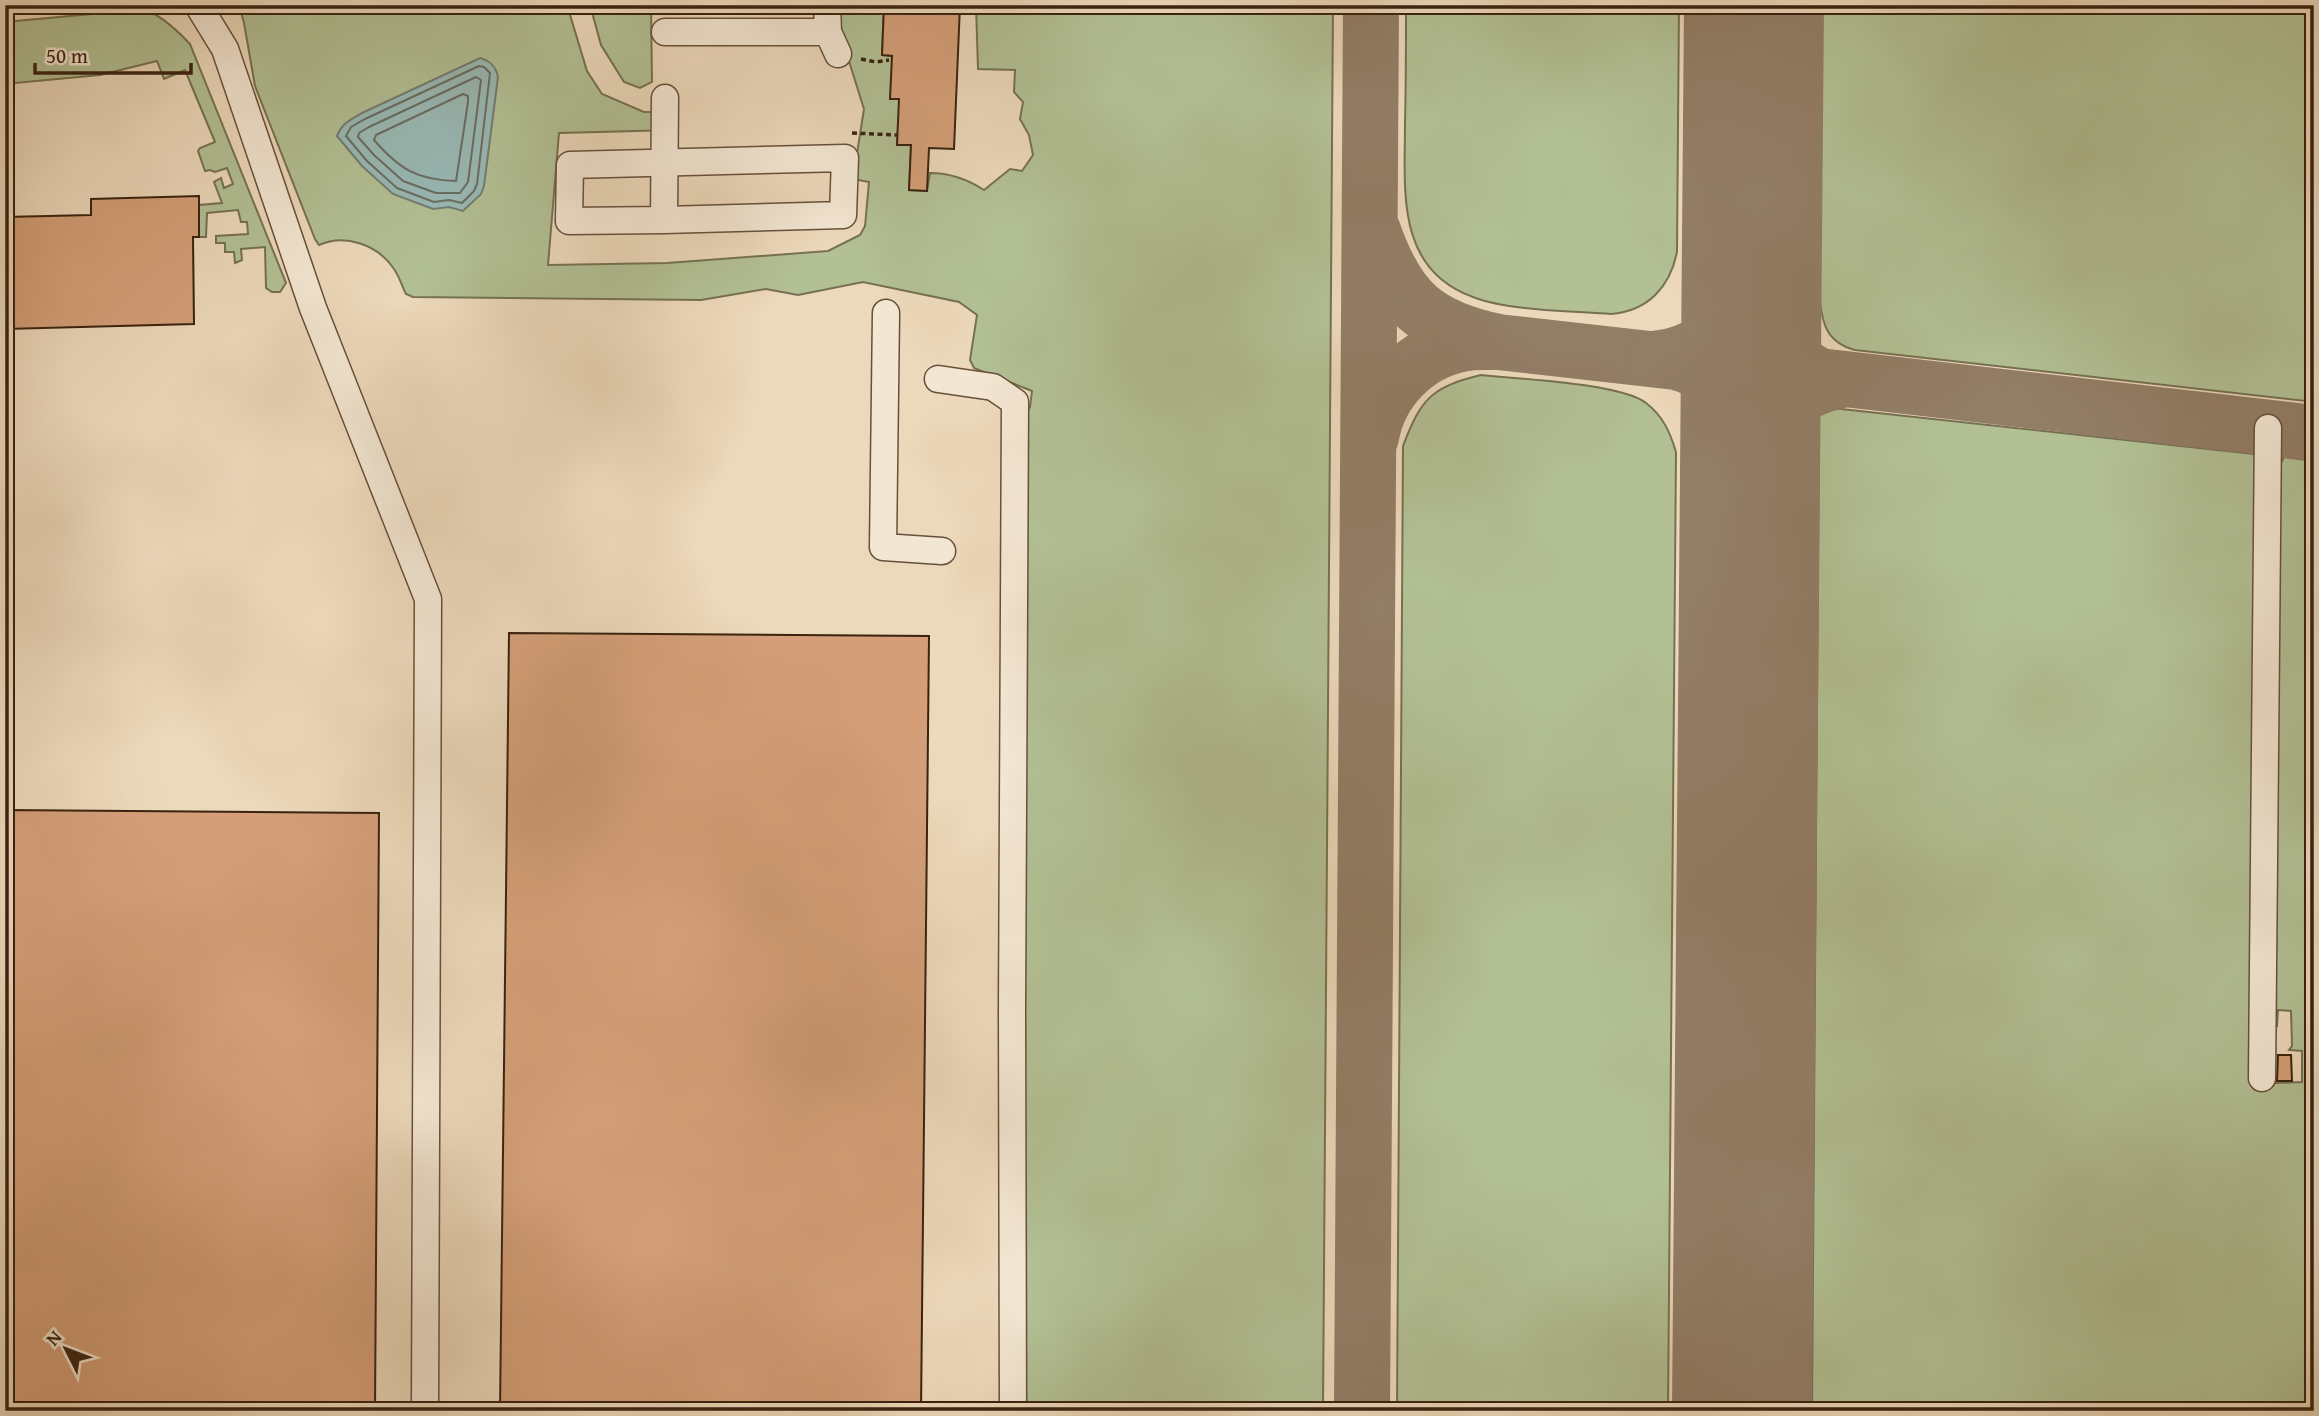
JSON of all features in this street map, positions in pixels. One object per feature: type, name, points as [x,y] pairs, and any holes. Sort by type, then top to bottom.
[{"type":"lane","points":[[198,5],[225,49],[313,308],[428,599],[425,1411]]},
{"type":"lane","points":[[665,32],[841,49],[827,5]]},
{"type":"lane","points":[[664,220],[665,99]]},
{"type":"lane","points":[[845,158],[842,215],[664,220],[569,221],[570,165],[845,158]]},
{"type":"lane","points":[[886,313],[883,547],[942,551]]},
{"type":"lane","points":[[938,379],[993,387],[1015,402],[1013,1411]]},
{"type":"lane","points":[[2262,1078],[2268,428]]},
{"type":"path","points":[[841,49],[876,62],[888,60]]},
{"type":"path","points":[[852,132],[897,135]]},
{"type":"green space","points":[[133,5],[164,20],[190,44],[286,283],[280,292],[272,292],[266,288],[265,247],[241,249],[242,260],[235,263],[234,252],[225,252],[225,243],[216,243],[216,236],[248,234],[247,222],[241,222],[238,210],[207,213],[206,237],[199,237],[199,205],[222,203],[214,182],[221,178],[224,188],[233,184],[227,168],[215,172],[205,171],[198,151],[215,142],[185,70],[164,79],[157,61],[100,75],[5,84],[5,22],[92,14]]},
{"type":"green space","points":[[239,5],[567,5],[587,71],[602,94],[644,112],[675,112],[675,130],[559,133],[548,265],[667,263],[828,251],[860,235],[865,226],[869,182],[853,179],[864,109],[835,5],[884,5],[882,55],[902,56],[908,99],[907,125],[898,125],[897,144],[911,145],[909,190],[927,191],[930,173],[958,177],[984,190],[1010,169],[1022,171],[1033,155],[1029,135],[1020,119],[1023,102],[1014,92],[1015,70],[978,69],[976,5],[1333,5],[1323,1411],[1018,1411],[1026,414],[1030,407],[1032,391],[974,368],[970,360],[977,315],[959,302],[863,282],[798,295],[766,289],[701,300],[413,297],[406,294],[396,272],[379,253],[350,241],[339,240],[319,245],[315,239],[255,86]]},
{"type":"green space","points":[[590,5],[651,5],[652,82],[640,88],[624,82],[601,45]]},
{"type":"green space","points":[[1406,5],[1679,5],[1677,252],[1669,276],[1655,295],[1636,308],[1611,314],[1522,308],[1473,297],[1448,284],[1429,267],[1417,247],[1406,200]]},
{"type":"green space","points":[[1821,5],[2314,5],[2314,402],[1855,350],[1837,342],[1824,322],[1819,294]]},
{"type":"green space","points":[[1481,375],[1592,386],[1633,396],[1646,403],[1661,419],[1676,452],[1668,1411],[1397,1411],[1403,446],[1422,406],[1430,397],[1450,385]]},
{"type":"green space","points":[[1832,408],[2254,454],[2257,461],[2256,1084],[2302,1082],[2302,1051],[2289,1050],[2292,1046],[2291,1011],[2278,1010],[2277,1026],[2273,1025],[2279,467],[2284,457],[2314,461],[2314,1411],[1812,1411],[1819,413]]},
{"type":"water","points":[[480,58],[492,64],[498,77],[484,186],[481,194],[463,211],[449,207],[433,209],[393,194],[362,166],[337,136],[344,125],[358,115]]},
{"type":"building","points":[[884,5],[960,5],[954,149],[929,148],[927,191],[909,190],[911,145],[897,145],[899,99],[890,99],[892,56],[882,55]]},
{"type":"building","points":[[199,196],[199,237],[193,237],[194,324],[5,329],[5,217],[91,215],[91,199]]},
{"type":"building","points":[[509,633],[929,636],[921,1411],[500,1411]]},
{"type":"building","points":[[5,810],[379,813],[375,1411],[5,1411]]},
{"type":"building","points":[[2278,1055],[2291,1055],[2292,1081],[2277,1081]]},
{"type":"taxiway","points":[[1362,1411],[1371,5]]},
{"type":"taxiway","points":[[1373,231],[1382,255],[1404,293],[1433,319],[1451,328],[1498,342],[1676,362],[1697,369],[1713,380],[1733,409],[1743,445],[1749,484]]},
{"type":"taxiway","points":[[1654,359],[1669,357],[1698,346],[1722,328],[1740,303],[1751,249]]},
{"type":"taxiway","points":[[1753,292],[1763,322],[1775,343],[1792,359],[1819,376],[2314,433]]},
{"type":"taxiway","points":[[1371,437],[1382,404],[1414,365],[1444,349],[1469,342],[1494,342]]},
{"type":"taxiway","points":[[1749,482],[1760,444],[1777,414],[1803,394],[1841,380]]},
{"type":"runway","points":[[1742,1411],[1754,5]]}]
